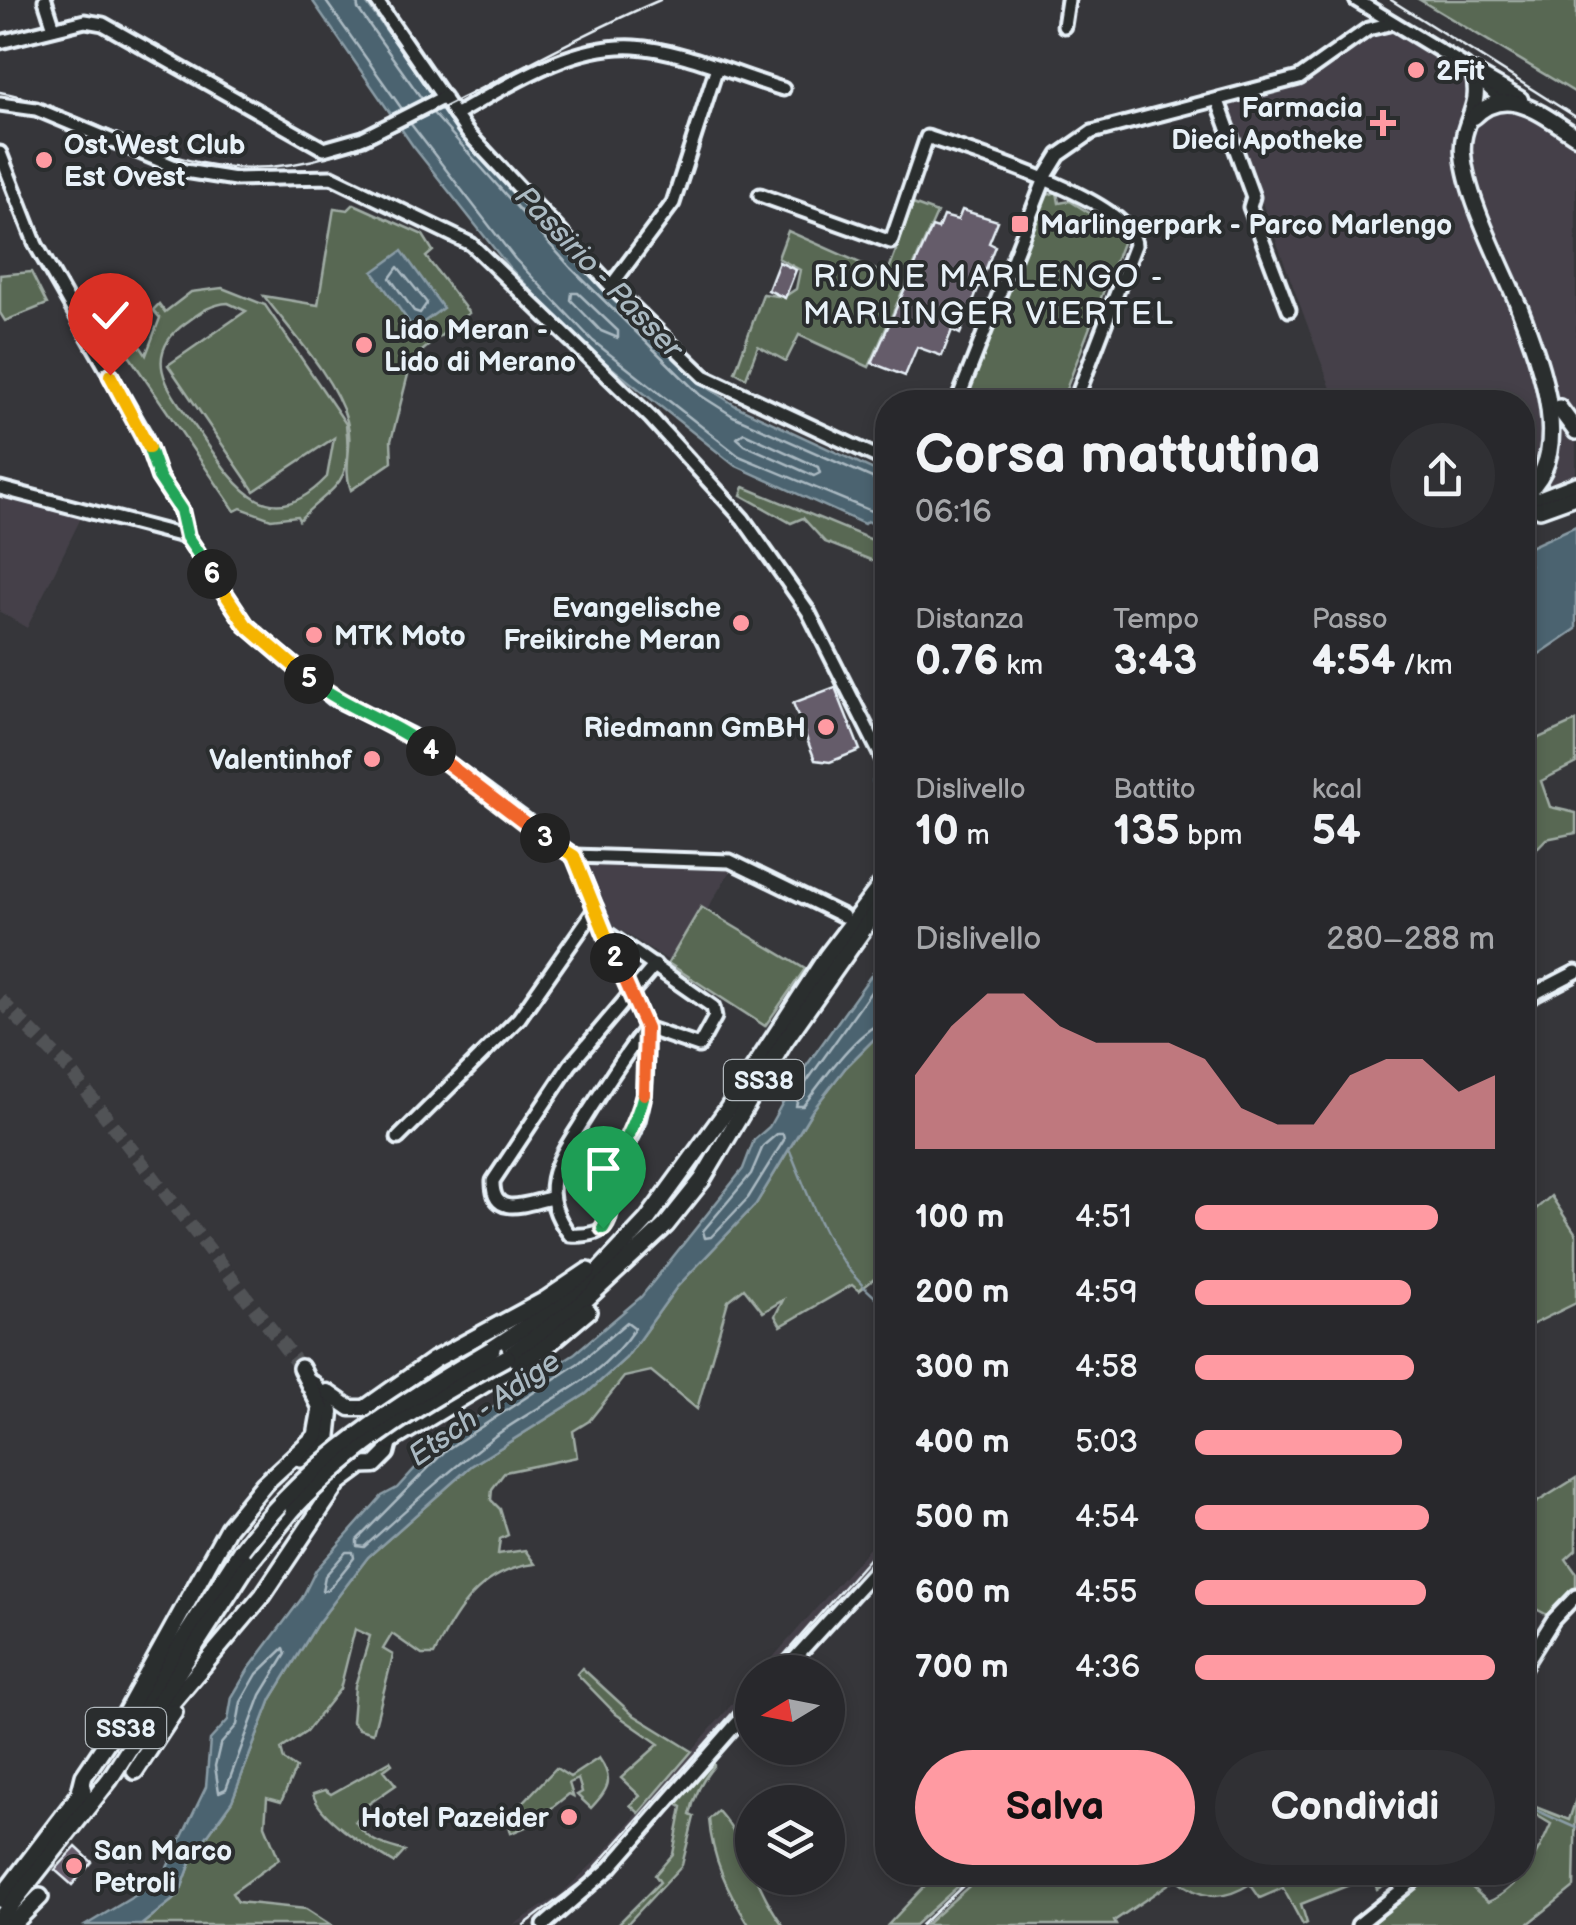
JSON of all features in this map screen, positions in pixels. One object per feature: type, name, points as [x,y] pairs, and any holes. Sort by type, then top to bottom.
[{"type":"highway","points":[[1518,307],[1556,405],[1563,435],[1562,456],[1545,483],[1535,489]]},
{"type":"highway","points":[[1556,405],[1576,431]]},
{"type":"highway","points":[[1535,501],[1576,485]]},
{"type":"highway","points":[[1535,511],[1576,496]]},
{"type":"highway","name":"SS38","points":[[0,1899],[79,1796],[242,1549],[295,1488],[387,1410],[499,1353],[613,1257],[683,1172],[875,894]]},
{"type":"highway","name":"SS38","points":[[0,1919],[109,1780],[246,1567],[294,1509],[332,1470],[394,1420],[581,1304],[633,1259],[702,1180],[784,1042],[875,912]]},
{"type":"highway","points":[[358,1408],[613,1257]]},
{"type":"highway","points":[[390,1441],[544,1348],[621,1280],[633,1259]]},
{"type":"highway","points":[[79,1796],[84,1776],[123,1718],[228,1528],[279,1471],[309,1445],[320,1422],[321,1408],[301,1368]]},
{"type":"highway","points":[[279,1471],[317,1452],[330,1431]]},
{"type":"highway","points":[[109,1780],[254,1606],[351,1467]]},
{"type":"highway","points":[[135,1772],[182,1700],[250,1618],[254,1606]]},
{"type":"highway","points":[[12,1925],[40,1897]]},
{"type":"main road","points":[[1473,72],[1576,136]]},
{"type":"main road","points":[[1473,72],[1478,101],[1463,137],[1466,171],[1518,307]]},
{"type":"main road","points":[[1470,122],[1480,110],[1502,101],[1532,108]]},
{"type":"main road","points":[[301,1368],[358,1408],[330,1431]]},
{"type":"main road","points":[[301,1368],[328,1403],[330,1431]]},
{"type":"main road","points":[[351,1467],[380,1462],[390,1441]]},
{"type":"street","points":[[45,0],[54,28]]},
{"type":"street","points":[[376,0],[441,99],[610,286],[714,382],[875,456]]},
{"type":"street","points":[[1064,26],[1068,0]]},
{"type":"street","points":[[1358,1],[1384,13],[1473,72],[1502,101]]},
{"type":"street","points":[[1358,1],[1368,28]]},
{"type":"street","points":[[0,42],[85,21],[103,24],[324,149],[344,146],[441,99]]},
{"type":"street","points":[[962,390],[1046,176],[1059,155],[1092,132],[1299,78],[1368,28],[1394,23]]},
{"type":"street","points":[[455,114],[572,56],[601,48],[648,49],[783,89]]},
{"type":"street","points":[[610,286],[673,204],[716,70]]},
{"type":"street","points":[[1218,101],[1253,198],[1250,208],[1290,310]]},
{"type":"street","points":[[0,104],[36,109],[184,171],[236,179],[332,177],[462,240],[494,263],[651,418],[744,519],[808,611],[875,744]]},
{"type":"street","points":[[760,195],[891,242],[927,137],[1046,176],[1126,226],[1136,240],[1080,390]]},
{"type":"street","points":[[0,153],[36,245],[144,434],[159,477],[181,510],[187,537],[246,625],[332,698],[410,735],[574,856],[646,1028],[646,1085],[635,1131],[613,1171],[613,1212],[603,1228],[586,1236],[570,1235],[555,1216],[551,1198],[561,1154],[615,1065],[646,1028]]},
{"type":"street","points":[[0,488],[187,537]]},
{"type":"street","points":[[574,856],[730,862],[843,916]]},
{"type":"street","points":[[398,1138],[519,1018],[596,908]]},
{"type":"street","points":[[604,931],[713,1007],[715,1017],[699,1046],[646,1028]]},
{"type":"street","points":[[551,1198],[514,1209],[501,1205],[492,1193],[493,1180],[570,1064],[655,965]]},
{"type":"street","points":[[1535,993],[1576,972]]},
{"type":"street","points":[[798,1655],[875,1570]]},
{"type":"street","points":[[1535,1650],[1576,1596]]},
{"type":"street","points":[[544,1925],[610,1868],[735,1725]]},
{"type":"street","points":[[1358,1925],[1408,1885]]},
{"type":"shaded area","points":[[1392,29],[1576,141],[1576,479],[1535,495],[1535,390],[1332,390],[1225,103],[1297,86],[1370,36]]},
{"type":"shaded area","points":[[0,495],[82,516],[27,628],[0,612]]},
{"type":"shaded area","points":[[585,855],[734,864],[707,910],[700,907],[669,961],[611,924]]},
{"type":"shaded area","points":[[875,1542],[875,1559],[788,1655],[775,1655]]},
{"type":"shaded area","points":[[735,1701],[735,1714],[593,1877],[538,1920],[513,1925],[561,1894],[600,1857]]},
{"type":"green space","points":[[1420,0],[1576,0],[1576,93]]},
{"type":"green space","points":[[1057,192],[1059,203],[1070,201],[1125,235],[1066,390],[968,390],[1044,196]]},
{"type":"green space","name":"Lido Meran - Lido di Merano","points":[[354,204],[423,235],[433,251],[426,257],[469,313],[412,359],[391,441],[392,462],[351,490],[349,430],[341,404],[311,356],[264,296],[318,305],[334,208],[348,210]]},
{"type":"green space","points":[[913,204],[937,213],[869,367],[799,335],[786,361],[758,346],[746,378],[735,372],[763,294],[784,297],[796,289],[800,270],[778,258],[788,231],[887,275]]},
{"type":"green space","points":[[31,272],[47,304],[5,321],[0,313],[0,275]]},
{"type":"green space","points":[[222,288],[265,305],[346,424],[347,462],[343,474],[299,520],[297,516],[271,519],[241,508],[235,511],[128,354],[140,346],[146,355],[160,318],[153,310],[159,304],[165,312],[191,292]],"holes":[[[228,303],[246,311],[168,365],[254,491],[334,438],[327,477],[306,495],[288,503],[271,504],[241,488],[165,379],[163,350],[171,336],[187,322],[216,305]]]},
{"type":"green space","points":[[744,487],[875,541],[875,562],[825,542],[803,518],[791,523],[741,495]]},
{"type":"green space","points":[[1576,721],[1576,763],[1541,781],[1550,807],[1576,813],[1576,833],[1546,839],[1535,850],[1535,740]]},
{"type":"green space","points":[[701,907],[805,969],[765,1026],[668,963]]},
{"type":"green space","points":[[875,1038],[875,1278],[859,1291],[852,1285],[781,1326],[775,1316],[783,1300],[763,1312],[744,1288],[728,1301],[697,1409],[651,1371],[624,1377],[589,1421],[573,1431],[577,1457],[505,1472],[492,1489],[491,1500],[500,1509],[508,1535],[500,1539],[498,1554],[525,1550],[535,1564],[500,1574],[472,1595],[434,1655],[422,1655],[392,1634],[383,1649],[393,1655],[373,1733],[352,1722],[355,1686],[370,1636],[355,1629],[340,1689],[306,1732],[281,1749],[284,1760],[296,1768],[281,1802],[267,1798],[265,1825],[279,1859],[232,1893],[238,1902],[306,1909],[331,1925],[141,1925],[179,1895],[194,1854],[232,1801],[271,1699],[317,1624],[368,1557],[471,1466],[586,1394],[626,1358],[676,1288],[756,1204],[812,1111],[846,1067]]},
{"type":"green space","points":[[1551,1196],[1576,1234],[1576,1303],[1535,1323],[1535,1210]]},
{"type":"green space","points":[[1576,1478],[1576,1550],[1566,1559],[1576,1573],[1576,1596],[1555,1619],[1535,1610],[1535,1504]]},
{"type":"green space","points":[[582,1668],[632,1714],[692,1751],[639,1813],[630,1805],[640,1796],[621,1778],[659,1744],[616,1714],[577,1674]]},
{"type":"green space","points":[[713,1756],[714,1766],[696,1795],[690,1815],[694,1817],[682,1865],[626,1925],[617,1925],[660,1882],[655,1875],[673,1854],[682,1807],[673,1802]]},
{"type":"green space","points":[[599,1758],[608,1779],[591,1808],[577,1795],[582,1792],[578,1779],[569,1783],[573,1796],[569,1794],[549,1810],[550,1817],[511,1833],[509,1825],[515,1811],[556,1768],[570,1777]]},
{"type":"green space","points":[[390,1761],[392,1764],[384,1770],[396,1785],[367,1805],[369,1810],[355,1821],[371,1838],[405,1851],[394,1863],[336,1824],[313,1794],[325,1790],[331,1794]]},
{"type":"green space","points":[[1576,1799],[1574,1887],[1527,1925],[1363,1925],[1414,1885],[1469,1885],[1488,1902],[1512,1885],[1535,1885],[1535,1855],[1551,1824],[1535,1814],[1535,1807],[1569,1820]]},
{"type":"green space","points":[[718,1811],[735,1835],[735,1895],[765,1895],[783,1925],[749,1925],[722,1874],[709,1819]]},
{"type":"green space","points":[[926,1885],[960,1885],[915,1925],[888,1925]]},
{"type":"green space","points":[[970,1885],[1167,1885],[1114,1921],[1116,1925],[925,1925]]},
{"type":"green space","points":[[1185,1885],[1248,1885],[1221,1896],[1194,1891]]},
{"type":"green space","points":[[1251,1885],[1349,1885],[1301,1904],[1307,1923],[1303,1925],[1283,1888],[1260,1898]]},
{"type":"water","points":[[312,0],[364,0],[468,142],[578,261],[707,387],[736,406],[875,470],[875,524],[867,521],[864,524],[734,465],[587,348],[508,266],[413,146]]},
{"type":"water","points":[[402,251],[443,308],[414,329],[373,272]]},
{"type":"water","points":[[1576,526],[1576,629],[1535,657],[1535,545]]},
{"type":"water","points":[[875,970],[875,1038],[846,1067],[812,1111],[756,1204],[676,1288],[626,1358],[586,1394],[471,1466],[368,1557],[317,1624],[271,1699],[232,1801],[194,1854],[179,1895],[141,1925],[86,1925],[161,1880],[206,1787],[210,1740],[228,1720],[232,1697],[248,1670],[302,1598],[316,1570],[382,1496],[397,1488],[440,1441],[575,1353],[641,1297],[743,1169],[754,1140],[769,1127],[792,1086]]},
{"type":"building","points":[[962,210],[998,221],[989,243],[995,246],[960,334],[952,330],[942,356],[917,347],[905,376],[872,363],[932,227],[938,229],[943,216],[958,220]]},
{"type":"building","points":[[779,262],[796,270],[785,298],[768,290]]},
{"type":"building","name":"Riedmann GmBH","points":[[835,687],[860,750],[830,762],[815,760],[793,703]]},
{"type":"building","name":"San Marco Petroli","points":[[76,1847],[92,1862],[72,1885],[55,1870]]},
{"type":"waterway","points":[[790,1151],[817,1217],[839,1257],[875,1297]]},
{"type":"waterway","points":[[1535,1810],[1576,1828]]},
{"type":"tunnel","points":[[0,1000],[69,1069],[301,1368]]},
{"type":"railway","points":[[0,92],[52,106],[175,156],[238,168],[273,167],[307,162],[372,141],[660,0]]},
{"type":"railway","points":[[1391,0],[1576,117]]},
{"type":"railway","points":[[1535,1004],[1576,983]]},
{"type":"railway","points":[[784,1655],[875,1552]]},
{"type":"railway","points":[[524,1925],[585,1879],[735,1710]]},
{"type":"railway","points":[[921,1925],[964,1885]]},
{"type":"place","name":"2Fit","points":[[1416,70]]},
{"type":"place","name":"Farmacia Dieci Apotheke","points":[[1383,123]]},
{"type":"place","name":"Ost West Club Est Ovest","points":[[44,160]]},
{"type":"place","name":"Marlingerpark - Parco Marlengo","points":[[1020,224]]},
{"type":"place","name":"Lido Meran - Lido di Merano","points":[[364,345]]},
{"type":"place","name":"Evangelische Freikirche Meran","points":[[741,623]]},
{"type":"place","name":"MTK Moto","points":[[314,635]]},
{"type":"place","name":"Riedmann GmBH","points":[[826,727]]},
{"type":"place","name":"Valentinhof","points":[[372,759]]},
{"type":"place","name":"Hotel Pazeider","points":[[569,1817]]},
{"type":"place","name":"San Marco Petroli","points":[[74,1866]]},
{"type":"district","name":"RIONE MARLENGO - MARLINGER VIERTEL","points":[[989,294]]},
{"type":"route","points":[[110,375],[144,434],[159,477],[181,510],[187,537],[246,625],[332,698],[410,735],[574,856],[646,1028],[646,1085],[635,1131],[613,1171],[613,1212],[603,1228]]},
{"type":"water label","name":"Passirio - Passer","points":[[599,272]]},
{"type":"water label","name":"Etsch - Adige","points":[[484,1408]]}]
